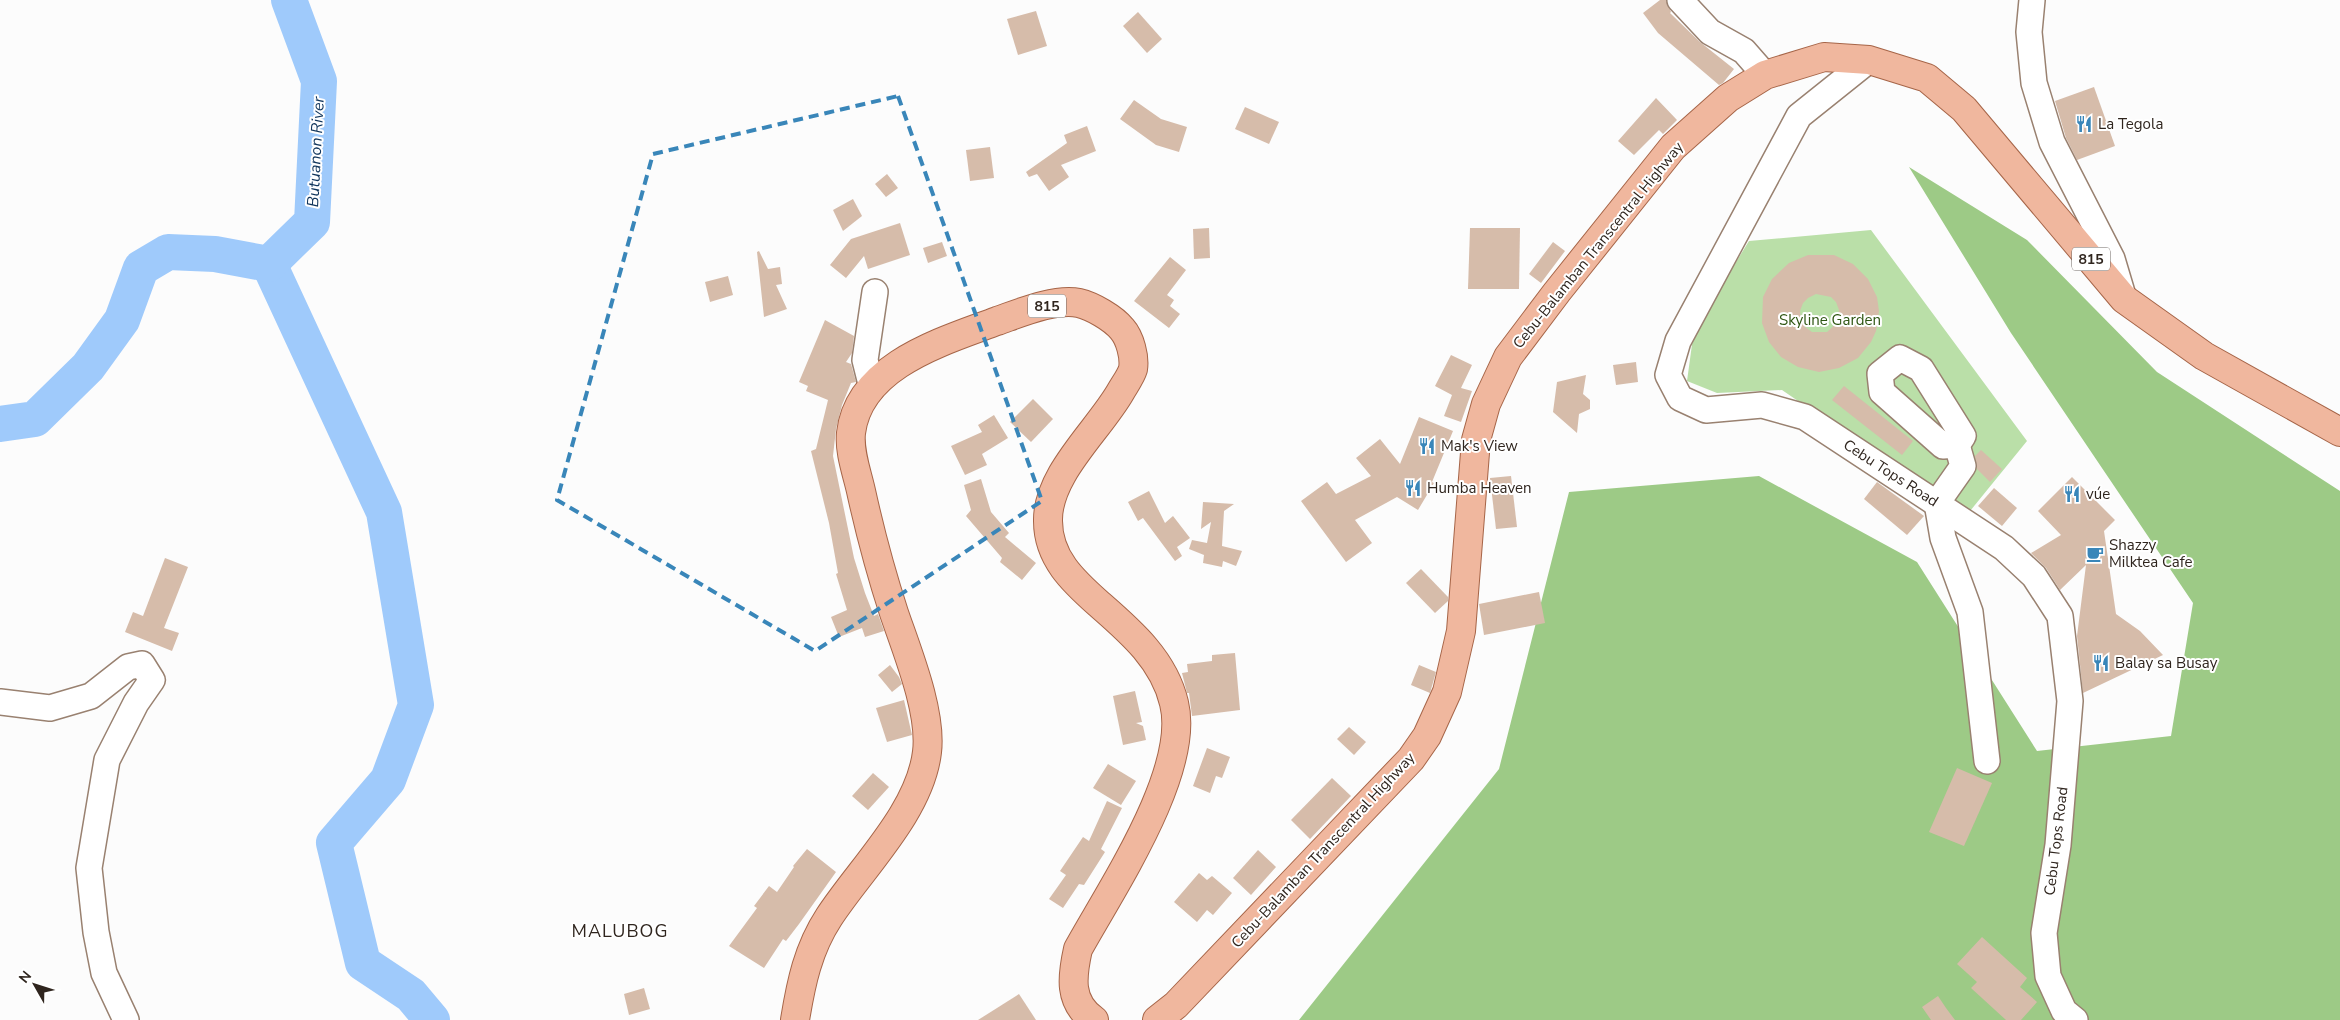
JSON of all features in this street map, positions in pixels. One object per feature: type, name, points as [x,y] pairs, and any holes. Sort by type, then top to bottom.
[{"type":"main road","name":"Cebu-Balamban Transcentral Highway","points":[[1157,1020],[1176,1005],[1410,760],[1427,736],[1447,692],[1461,631],[1476,440],[1486,404],[1508,357],[1557,292],[1673,147],[1728,98],[1765,74],[1824,58],[1869,60],[1927,78],[1964,109],[2124,298],[2204,356],[2340,432]]},
{"type":"main road","name":"815","points":[[796,1020],[800,985],[812,947],[829,917],[897,823],[918,786],[928,752],[920,690],[868,523],[852,452],[851,433],[856,417],[864,399],[872,388],[909,357],[933,345],[1030,309],[1078,302],[1109,318],[1122,328],[1129,341],[1133,357],[1133,370],[1118,398],[1066,468],[1052,492],[1047,520],[1052,549],[1063,570],[1137,638],[1162,673],[1174,701],[1177,726],[1173,756],[1154,811],[1078,949],[1073,972],[1074,993],[1081,1008],[1094,1020]]},
{"type":"street","points":[[1680,0],[1710,32],[1744,51],[1765,74]]},
{"type":"street","points":[[2032,0],[2029,32],[2034,83],[2052,142],[2112,259],[2124,298]]},
{"type":"street","name":"Cebu Tops Road","points":[[1869,60],[1799,116],[1678,341],[1668,375],[1680,398],[1706,410],[1762,405],[1805,417],[2004,548],[2068,612],[2070,701],[2058,845],[2044,932],[2048,976],[2064,1011],[2075,1020]]},
{"type":"street","points":[[872,388],[865,360],[875,292]]},
{"type":"street","points":[[1957,445],[1963,466],[1937,503],[1943,538],[1970,612],[1987,761]]},
{"type":"street","points":[[0,702],[50,708],[91,696],[128,667],[142,664],[152,680],[136,703],[107,760],[89,868],[96,932],[104,973],[126,1020]]},
{"type":"highlighted area","points":[[898,96],[1042,501],[815,651],[557,500],[653,154]]},
{"type":"green space","points":[[1909,167],[2027,240],[2157,372],[2340,491],[2340,1020],[1299,1020],[1499,769],[1569,492],[1759,476],[1917,562],[2037,751],[2171,736],[2193,603],[2011,333]]},
{"type":"green space","name":"Skyline Garden","points":[[1871,230],[2027,441],[1966,516],[1782,390],[1717,393],[1687,381],[1694,330],[1749,241]]},
{"type":"building","points":[[1660,0],[1666,0],[1670,13],[1700,42],[1734,69],[1723,83],[1719,85],[1658,33],[1643,13]]},
{"type":"building","points":[[1036,11],[1047,46],[1018,55],[1007,19]]},
{"type":"building","points":[[1138,12],[1162,39],[1147,53],[1123,26]]},
{"type":"building","name":"La Tegola","points":[[2094,87],[2115,146],[2077,160],[2066,138],[2055,101]]},
{"type":"building","points":[[1656,98],[1677,120],[1663,134],[1659,130],[1634,155],[1618,141]]},
{"type":"building","points":[[1134,100],[1161,119],[1187,127],[1179,152],[1156,145],[1120,119]]},
{"type":"building","points":[[1245,107],[1279,122],[1269,144],[1235,129]]},
{"type":"building","points":[[1087,126],[1096,151],[1061,165],[1069,177],[1049,191],[1037,174],[1029,177],[1026,172],[1067,143],[1064,135]]},
{"type":"building","points":[[990,147],[994,178],[970,181],[966,150]]},
{"type":"building","points":[[887,174],[898,188],[886,197],[875,184]]},
{"type":"building","points":[[853,199],[862,216],[843,231],[833,210]]},
{"type":"building","points":[[900,223],[910,255],[868,269],[864,256],[846,278],[830,265],[851,239]]},
{"type":"building","points":[[1209,228],[1210,258],[1194,259],[1193,229]]},
{"type":"building","points":[[1470,228],[1520,228],[1519,289],[1468,289]]},
{"type":"building","points":[[942,242],[947,256],[928,263],[923,248]]},
{"type":"building","points":[[1553,242],[1565,251],[1541,283],[1529,274]]},
{"type":"building","points":[[759,251],[768,269],[780,267],[782,284],[776,285],[787,309],[764,317],[757,252]]},
{"type":"building","points":[[1808,255],[1834,255],[1853,264],[1868,279],[1877,297],[1879,311],[1876,331],[1871,342],[1858,358],[1839,368],[1819,372],[1798,367],[1781,357],[1769,342],[1762,323],[1763,297],[1772,279],[1789,263]],"holes":[[[1816,294],[1831,297],[1836,302],[1839,310],[1837,323],[1827,332],[1812,332],[1805,327],[1801,320],[1800,311],[1803,303]]]},
{"type":"building","points":[[1170,257],[1186,270],[1167,295],[1174,300],[1170,306],[1180,314],[1169,328],[1134,301]]},
{"type":"building","points":[[728,276],[733,295],[710,302],[705,282]]},
{"type":"building","points":[[825,320],[854,336],[852,353],[846,362],[851,364],[856,382],[851,383],[842,405],[836,429],[833,456],[854,558],[874,616],[878,614],[884,631],[865,637],[862,628],[839,637],[831,617],[847,610],[836,574],[838,573],[829,523],[811,451],[816,449],[828,400],[806,391],[808,386],[799,382]]},
{"type":"building","points":[[1451,355],[1472,365],[1461,388],[1472,391],[1461,422],[1444,416],[1452,395],[1435,386]]},
{"type":"building","points":[[1636,362],[1638,382],[1616,385],[1613,365]]},
{"type":"building","points":[[1586,375],[1583,394],[1590,400],[1590,409],[1579,414],[1577,433],[1553,412],[1557,382]]},
{"type":"building","points":[[1844,386],[1913,441],[1902,455],[1832,400]]},
{"type":"building","points":[[1033,399],[1053,419],[1031,442],[1010,422]]},
{"type":"building","points":[[994,415],[1008,438],[982,454],[987,465],[965,475],[951,446],[982,432],[978,425]]},
{"type":"building","points":[[1419,417],[1453,431],[1432,482],[1434,483],[1418,510],[1397,497],[1355,520],[1372,543],[1346,562],[1301,501],[1327,482],[1336,494],[1371,476],[1356,458],[1380,439],[1400,464]]},
{"type":"building","points":[[1981,450],[2002,469],[1990,482],[1977,469],[1975,456]]},
{"type":"building","points":[[1511,476],[1517,527],[1496,529],[1490,478]]},
{"type":"building","points":[[2072,477],[2115,520],[2104,531],[2116,614],[2140,631],[2163,655],[2083,693],[2077,636],[2086,565],[2060,590],[2046,568],[2031,553],[2061,535],[2038,511]]},
{"type":"building","points":[[981,479],[991,512],[1009,533],[1005,537],[1036,563],[1022,580],[1000,562],[1002,558],[966,516],[971,510],[964,485]]},
{"type":"building","points":[[1877,482],[1924,516],[1907,535],[1864,499]]},
{"type":"building","points":[[1994,488],[2017,508],[2002,526],[1978,506]]},
{"type":"building","points":[[1149,491],[1165,523],[1173,516],[1190,538],[1177,547],[1182,556],[1175,561],[1143,518],[1138,521],[1128,502]]},
{"type":"building","points":[[1203,502],[1234,504],[1224,511],[1222,546],[1242,551],[1236,566],[1223,561],[1222,567],[1203,563],[1204,555],[1189,549],[1192,540],[1207,543],[1211,522],[1201,529]]},
{"type":"building","points":[[165,558],[188,567],[164,628],[179,633],[172,651],[125,632],[133,612],[143,616]]},
{"type":"building","points":[[1421,569],[1448,597],[1448,601],[1435,613],[1406,583]]},
{"type":"building","points":[[1539,592],[1545,623],[1484,635],[1479,604]]},
{"type":"building","points":[[1235,653],[1240,710],[1192,716],[1189,693],[1187,693],[1182,673],[1188,672],[1187,664],[1212,661],[1212,655]]},
{"type":"building","points":[[890,665],[902,684],[892,692],[878,675]]},
{"type":"building","points":[[1419,665],[1436,672],[1430,693],[1411,685]]},
{"type":"building","points":[[1135,691],[1142,722],[1136,723],[1143,726],[1146,740],[1123,745],[1113,696]]},
{"type":"building","points":[[904,700],[912,735],[887,742],[876,708]]},
{"type":"building","points":[[1349,727],[1366,742],[1354,755],[1337,739]]},
{"type":"building","points":[[1207,748],[1230,757],[1222,778],[1216,776],[1210,793],[1193,786]]},
{"type":"building","points":[[1108,764],[1136,781],[1121,805],[1093,788]]},
{"type":"building","points":[[1957,768],[1992,783],[1964,846],[1929,832]]},
{"type":"building","points":[[873,773],[889,787],[868,810],[852,796]]},
{"type":"building","points":[[1332,778],[1351,796],[1310,839],[1291,820]]},
{"type":"building","points":[[1107,801],[1122,808],[1101,849],[1105,852],[1084,885],[1079,884],[1063,908],[1049,899],[1066,875],[1060,871],[1083,837],[1089,841]]},
{"type":"building","points":[[807,849],[836,872],[786,941],[783,939],[764,968],[729,946],[757,908],[754,906],[769,886],[777,892],[793,866]]},
{"type":"building","points":[[1258,850],[1276,867],[1251,895],[1233,878]]},
{"type":"building","points":[[1199,873],[1207,880],[1212,876],[1232,893],[1213,915],[1207,910],[1197,922],[1174,902]]},
{"type":"building","points":[[1982,937],[2027,978],[2020,987],[2037,1002],[2021,1020],[2006,1020],[1971,988],[1977,982],[1957,964]]},
{"type":"building","points":[[644,988],[650,1009],[629,1015],[624,994]]},
{"type":"building","points":[[1019,994],[1036,1020],[978,1020]]},
{"type":"building","points":[[1938,996],[1955,1020],[1931,1020],[1922,1007]]},
{"type":"waterway","name":"Butuanon River","points":[[0,424],[35,419],[88,367],[122,320],[141,268],[168,252],[215,254],[269,264],[312,222],[319,81],[289,0]]},
{"type":"waterway","points":[[269,264],[384,512],[416,705],[388,780],[334,843],[363,963],[411,995],[432,1020]]},
{"type":"place","name":"La Tegola","points":[[2084,124]]},
{"type":"place","name":"Mak's View","points":[[1427,446]]},
{"type":"place","name":"Humba Heaven","points":[[1413,488]]},
{"type":"place","name":"vúe","points":[[2072,494]]},
{"type":"place","name":"Shazzy Milktea Cafe","points":[[2095,554]]},
{"type":"place","name":"Balay sa Busay","points":[[2101,663]]},
{"type":"district","name":"MALUBOG","points":[[620,931]]}]
